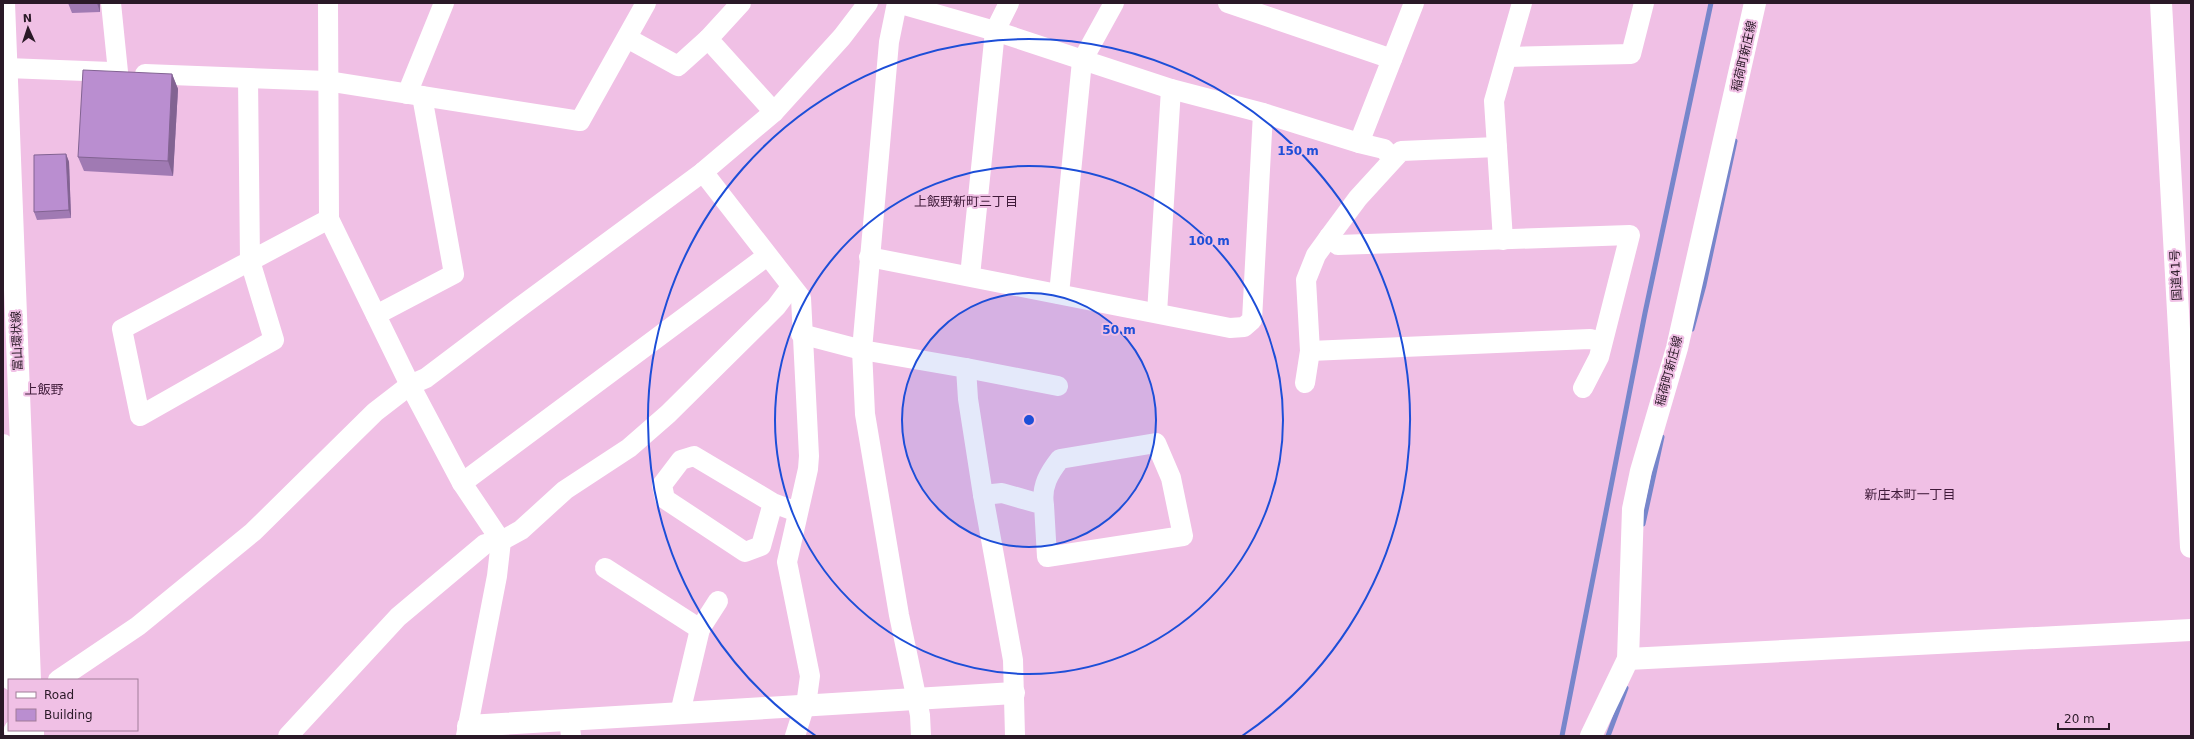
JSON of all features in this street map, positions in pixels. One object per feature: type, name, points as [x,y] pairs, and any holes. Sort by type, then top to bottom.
[{"type":"main road","name":"富山環状線","points":[[4,3],[30,679]]},
{"type":"main road","name":"稲荷町新庄線","points":[[1590,736],[1628,659],[1633,509],[1641,471],[1677,348],[1755,3]]},
{"type":"main road","name":"国道41号","points":[[2161,3],[2191,547]]},
{"type":"main road","points":[[3,445],[12,679]]},
{"type":"main road","points":[[1628,659],[2191,630]]},
{"type":"main road","points":[[467,731],[570,728],[680,713],[1014,693]]},
{"type":"street","points":[[111,3],[118,72]]},
{"type":"street","points":[[328,3],[327,81],[329,218],[410,385],[462,482],[501,541],[497,576],[467,731]]},
{"type":"street","points":[[376,315],[454,274],[415,95],[444,3]]},
{"type":"street","points":[[7,68],[327,81],[580,121],[646,3]]},
{"type":"street","points":[[627,38],[678,66],[708,39],[741,3]]},
{"type":"street","points":[[59,679],[138,626],[253,532],[375,412],[410,385],[426,378],[526,302],[703,172],[774,112],[842,37],[868,3]]},
{"type":"street","points":[[921,736],[916,699],[899,615],[865,414],[862,350],[889,42],[897,3],[995,31],[1082,61],[1171,89],[1262,114],[1358,143],[1384,149],[1393,159]]},
{"type":"street","points":[[970,276],[995,31],[1009,3]]},
{"type":"street","points":[[1060,294],[1082,61],[1114,3]]},
{"type":"street","points":[[1228,3],[1392,59]]},
{"type":"street","points":[[1358,143],[1414,3]]},
{"type":"street","points":[[1503,240],[1494,101],[1522,3]]},
{"type":"street","points":[[1507,57],[1631,54],[1644,3]]},
{"type":"street","points":[[708,39],[774,112]]},
{"type":"street","points":[[248,78],[250,261],[274,340],[140,416],[122,330],[250,261],[329,218]]},
{"type":"street","points":[[1157,313],[1171,89]]},
{"type":"street","points":[[869,257],[1230,328],[1244,327],[1252,320],[1262,114]]},
{"type":"street","points":[[1305,383],[1310,351],[1306,280],[1316,255],[1358,198],[1401,151],[1497,147]]},
{"type":"street","points":[[703,172],[790,286],[801,298],[801,334],[809,456],[808,469],[797,512],[787,562],[810,676],[804,706],[795,736]]},
{"type":"street","points":[[1329,237],[1338,245],[1630,235],[1599,357],[1583,388]]},
{"type":"street","points":[[462,482],[767,256]]},
{"type":"street","points":[[288,736],[398,617],[485,544],[501,541],[521,530],[565,490],[629,448],[668,414],[776,307],[790,286]]},
{"type":"street","points":[[801,334],[862,350],[1058,386]]},
{"type":"street","points":[[1310,351],[1590,339],[1602,342]]},
{"type":"street","points":[[966,368],[968,399],[983,495],[1013,660],[1015,736]]},
{"type":"street","points":[[1156,442],[1171,478],[1183,536],[1047,557],[1044,505],[1042,495],[1047,475],[1060,458],[1156,442]]},
{"type":"street","points":[[773,503],[761,546],[745,552],[665,499],[662,485],[681,460],[694,456],[773,503],[797,512]]},
{"type":"street","points":[[983,495],[1002,493],[1044,505]]},
{"type":"street","points":[[604,568],[700,629]]},
{"type":"street","points":[[680,713],[700,629],[718,601]]},
{"type":"street","points":[[3,736],[16,736]]},
{"type":"building","points":[[83,70],[172,74],[168,161],[78,157]]},
{"type":"building","points":[[66,154],[69,210],[34,212],[34,155]]},
{"type":"waterway","points":[[1562,736],[1645,313],[1711,3]]},
{"type":"waterway","points":[[1692,329],[1704,285],[1735,141]]},
{"type":"waterway","points":[[1643,524],[1662,437]]},
{"type":"waterway","points":[[1608,736],[1626,688]]},
{"type":"district","name":"上飯野新町三丁目","points":[[966,201]]},
{"type":"district","name":"上飯野","points":[[44,389]]},
{"type":"district","name":"新庄本町一丁目","points":[[1910,494]]}]
